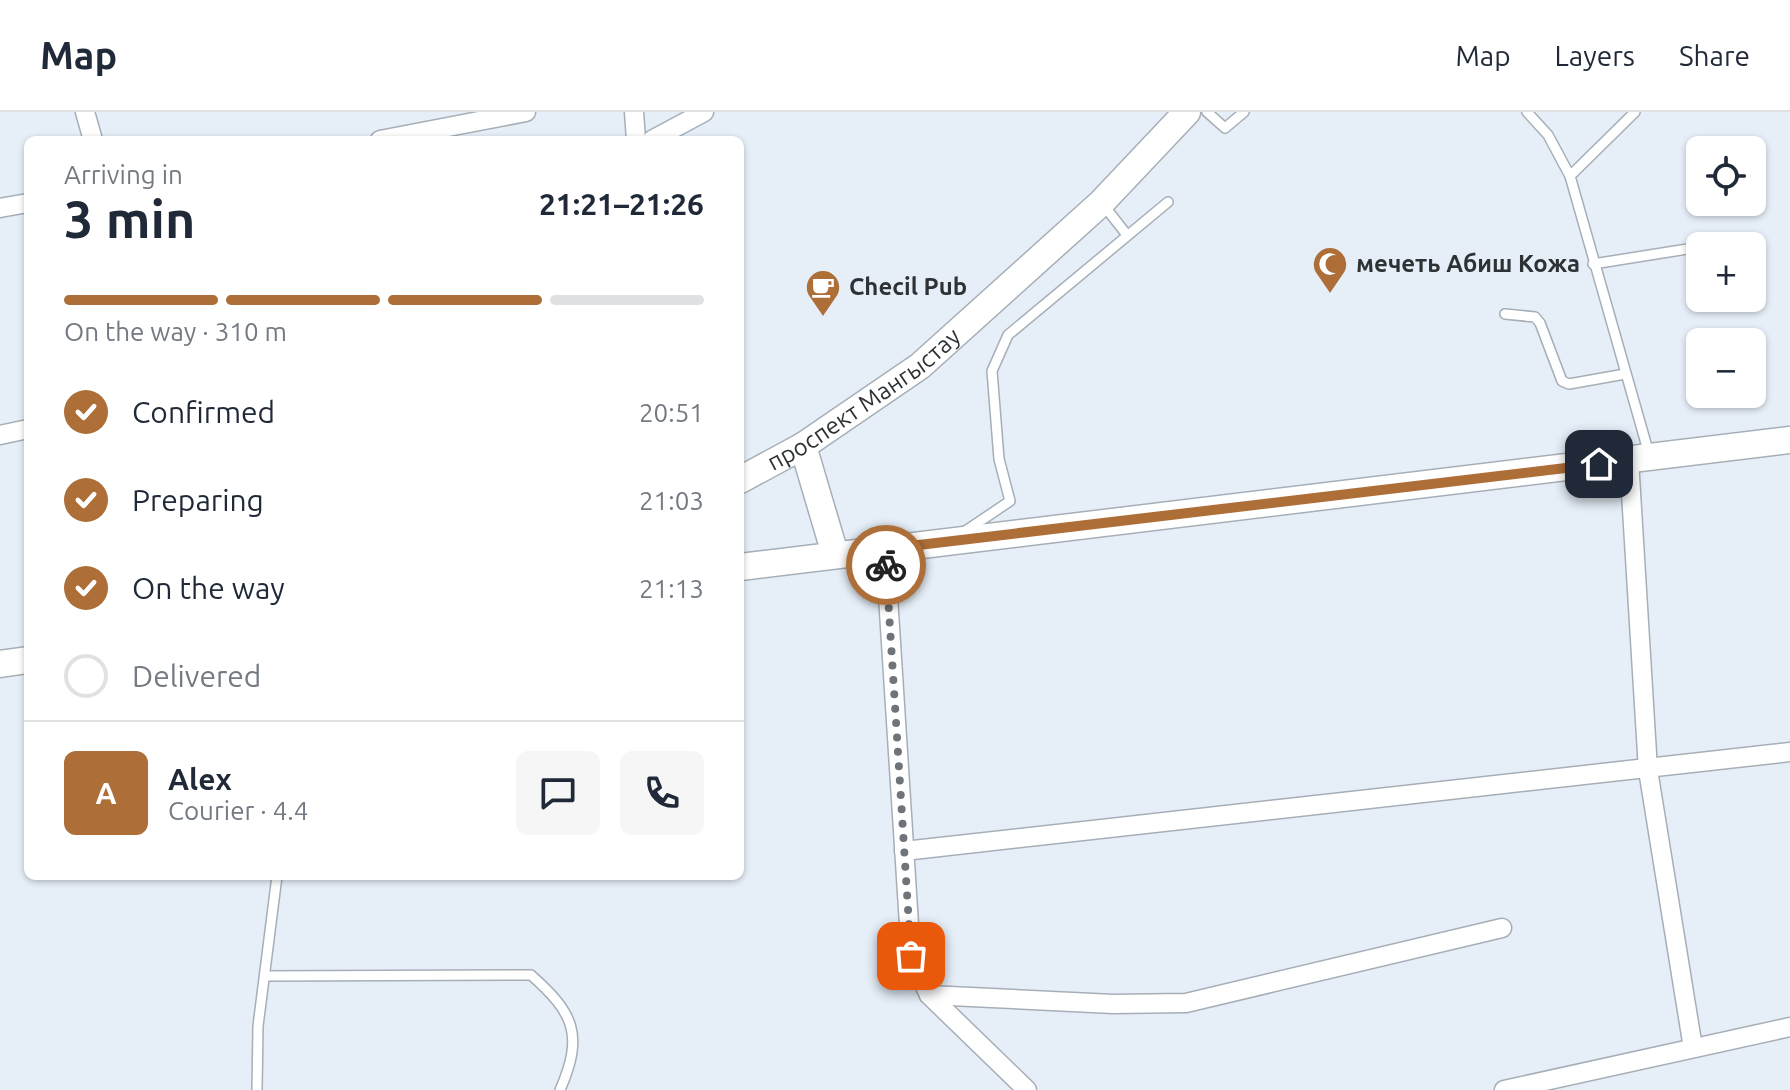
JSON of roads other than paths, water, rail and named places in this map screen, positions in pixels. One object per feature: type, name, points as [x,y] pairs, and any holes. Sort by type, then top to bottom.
[{"type":"main road","name":"проспект Мангыстау","points":[[744,478],[803,446],[920,366],[1101,203],[1187,112]]},
{"type":"main road","points":[[744,566],[1790,440]]},
{"type":"main road","points":[[803,446],[835,554]]},
{"type":"main road","points":[[0,664],[24,661]]},
{"type":"street","points":[[85,112],[92,136]]},
{"type":"street","points":[[401,136],[526,112]]},
{"type":"street","points":[[634,112],[636,136]]},
{"type":"street","points":[[659,136],[704,112]]},
{"type":"street","points":[[0,208],[24,204]]},
{"type":"street","points":[[0,435],[24,430]]},
{"type":"street","points":[[1640,458],[1648,770],[1693,1048]]},
{"type":"street","points":[[885,549],[911,956],[929,995],[1027,1090]]},
{"type":"street","points":[[904,851],[1790,752]]},
{"type":"street","points":[[929,995],[1113,1004],[1186,1003],[1502,928]]},
{"type":"street","points":[[1504,1090],[1790,1027]]},
{"type":"lane","points":[[1207,112],[1225,128],[1244,112]]},
{"type":"lane","points":[[1527,112],[1548,135],[1570,176],[1625,374],[1640,458]]},
{"type":"lane","points":[[1570,176],[1635,112]]},
{"type":"lane","points":[[951,541],[1010,501],[999,459],[992,371],[1008,335],[1168,202]]},
{"type":"lane","points":[[1101,203],[1127,235]]},
{"type":"lane","points":[[1593,264],[1686,249]]},
{"type":"lane","points":[[1505,314],[1535,317],[1562,381],[1569,384],[1625,374]]},
{"type":"lane","points":[[257,1090],[258,1026],[277,880]]},
{"type":"lane","points":[[265,976],[531,975],[557,998],[572,1023],[572,1064],[560,1090]]},
{"type":"place","name":"мечеть Абиш Кожа","points":[[1330,295]]},
{"type":"place","name":"Checil Pub","points":[[823,318]]}]
